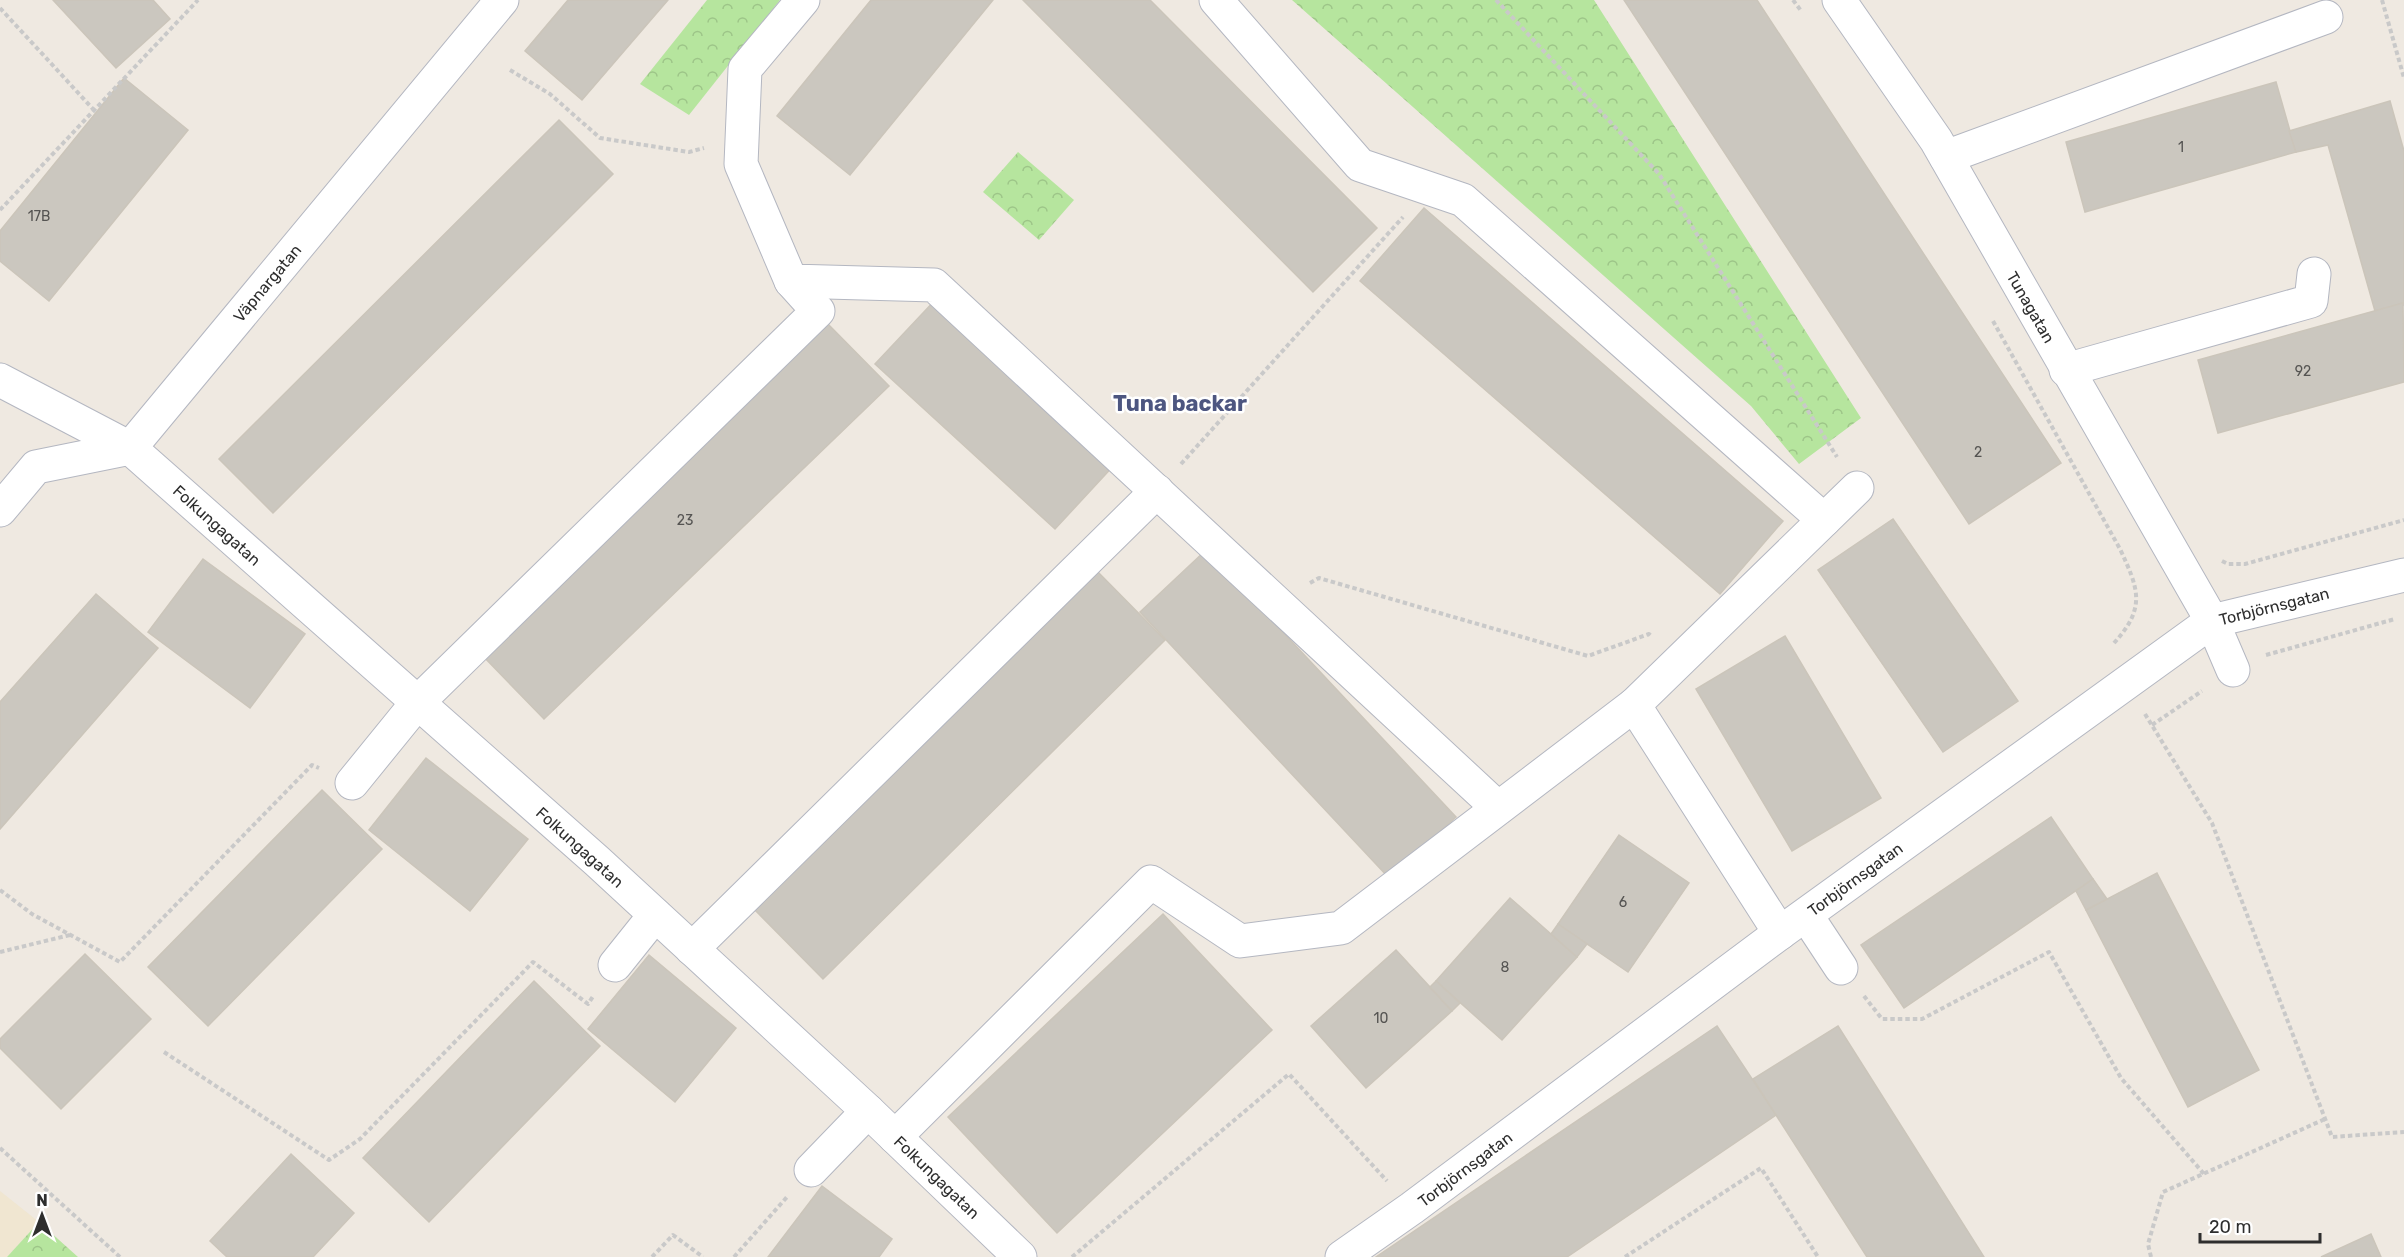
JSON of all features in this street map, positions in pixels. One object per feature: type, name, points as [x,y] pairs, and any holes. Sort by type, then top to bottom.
[{"type":"street","name":"Väpnargatan","points":[[130,448],[502,0]]},
{"type":"street","points":[[352,783],[417,703],[818,312],[791,281],[741,164],[745,69],[803,0]]},
{"type":"street","points":[[1216,0],[1360,165],[1463,200],[1824,520]]},
{"type":"street","name":"Tunagatan","points":[[1839,0],[1946,158],[2212,621],[2233,670]]},
{"type":"street","points":[[1946,158],[2326,17]]},
{"type":"street","points":[[2066,370],[2311,301],[2314,274]]},
{"type":"street","points":[[791,281],[934,285],[1498,808]]},
{"type":"street","name":"Folkungagatan","points":[[0,380],[130,448],[692,948],[868,1111],[1020,1257]]},
{"type":"street","points":[[0,510],[36,467],[130,448]]},
{"type":"street","points":[[895,1137],[1150,882],[1240,941],[1341,928],[1634,705],[1857,488]]},
{"type":"street","points":[[692,948],[1157,491]]},
{"type":"street","name":"Torbjörnsgatan","points":[[1342,1257],[1412,1208],[1793,924],[2212,621],[2404,575]]},
{"type":"street","points":[[1634,705],[1793,924],[1841,968]]},
{"type":"street","points":[[615,965],[655,915]]},
{"type":"street","points":[[811,1170],[868,1111]]},
{"type":"path","points":[[0,210],[93,109],[197,2],[191,0]]},
{"type":"path","points":[[1496,0],[1659,174],[1857,488]]},
{"type":"path","points":[[1793,0],[1806,18]]},
{"type":"path","points":[[2382,0],[2404,78]]},
{"type":"path","points":[[0,8],[93,109]]},
{"type":"path","points":[[510,70],[550,94],[600,138],[689,152],[742,138]]},
{"type":"path","points":[[1157,491],[1429,189]]},
{"type":"path","points":[[1988,311],[2134,578],[2138,597],[2133,614],[2116,642],[2104,651],[2212,823],[2332,1137],[2404,1132]]},
{"type":"path","points":[[2214,557],[2228,564],[2245,564],[2404,520]]},
{"type":"path","points":[[1276,602],[1319,578],[1588,656],[1649,634],[1680,660]]},
{"type":"path","points":[[2152,725],[2233,670],[2272,653],[2404,616]]},
{"type":"path","points":[[0,890],[32,914],[120,962],[312,765],[352,783]]},
{"type":"path","points":[[0,952],[71,935]]},
{"type":"path","points":[[1841,968],[1882,1019],[1922,1019],[2049,952],[2121,1078],[2204,1174]]},
{"type":"path","points":[[164,1052],[329,1160],[360,1139],[533,962],[588,1004],[615,965]]},
{"type":"path","points":[[1072,1257],[1289,1074],[1412,1208]]},
{"type":"path","points":[[2151,1257],[2148,1244],[2163,1192],[2325,1119]]},
{"type":"path","points":[[0,1148],[120,1257]]},
{"type":"path","points":[[1625,1257],[1761,1168],[1818,1257]]},
{"type":"path","points":[[734,1257],[811,1170]]},
{"type":"path","points":[[652,1257],[673,1235],[703,1257]]},
{"type":"shaded area","points":[[0,1191],[39,1222],[7,1257],[0,1257]]},
{"type":"green space","points":[[707,0],[780,0],[689,115],[640,84]]},
{"type":"green space","points":[[1292,0],[1594,0],[1861,418],[1799,464],[1751,406]]},
{"type":"green space","points":[[1018,152],[1074,200],[1039,240],[983,192]]},
{"type":"green space","points":[[39,1222],[78,1257],[7,1257]]},
{"type":"building","points":[[53,0],[153,0],[170,19],[116,68]]},
{"type":"building","points":[[568,0],[668,0],[582,100],[525,51]]},
{"type":"building","points":[[871,0],[993,0],[850,175],[777,116]]},
{"type":"building","points":[[1023,0],[1150,0],[1377,228],[1313,292]]},
{"type":"building","points":[[1624,0],[1757,0],[2061,463],[1969,524]]},
{"type":"building","points":[[124,78],[188,130],[49,301],[0,261],[0,231]]},
{"type":"building","points":[[2276,82],[2296,152],[2085,212],[2066,142]]},
{"type":"building","points":[[2390,101],[2404,151],[2404,306],[2403,303],[2375,311],[2328,145],[2296,152],[2289,131]]},
{"type":"building","points":[[559,120],[613,174],[273,513],[219,459]]},
{"type":"building","points":[[1424,208],[1783,521],[1720,594],[1360,281]]},
{"type":"building","points":[[937,298],[1116,463],[1055,529],[875,364]]},
{"type":"building","points":[[2403,303],[2404,382],[2218,433],[2198,360]]},
{"type":"building","points":[[826,322],[889,386],[544,719],[481,654]]},
{"type":"building","points":[[1893,519],[2018,701],[1943,752],[1818,570]]},
{"type":"building","points":[[1206,550],[1456,817],[1389,878],[1140,612]]},
{"type":"building","points":[[203,559],[305,634],[250,708],[148,632]]},
{"type":"building","points":[[1093,567],[1165,640],[823,979],[751,906]]},
{"type":"building","points":[[96,594],[158,648],[0,829],[0,702]]},
{"type":"building","points":[[1785,636],[1881,798],[1792,851],[1696,689]]},
{"type":"building","points":[[426,758],[528,839],[470,911],[369,830]]},
{"type":"building","points":[[322,790],[382,849],[208,1026],[148,967]]},
{"type":"building","points":[[2051,817],[2093,879],[1904,1008],[1861,945]]},
{"type":"building","points":[[1619,835],[1689,883],[1628,972],[1558,924]]},
{"type":"building","points":[[2157,873],[2259,1070],[2188,1107],[2086,910]]},
{"type":"building","points":[[2093,879],[2107,899],[2086,910],[2076,891]]},
{"type":"building","points":[[1510,898],[1577,957],[1502,1040],[1436,981]]},
{"type":"building","points":[[1163,914],[1272,1030],[1057,1233],[948,1117]]},
{"type":"building","points":[[1558,924],[1587,944],[1577,957],[1551,934]]},
{"type":"building","points":[[1396,950],[1452,1011],[1366,1088],[1311,1026]]},
{"type":"building","points":[[85,954],[151,1019],[61,1109],[0,1048],[0,1039]]},
{"type":"building","points":[[649,955],[736,1028],[675,1102],[588,1029]]},
{"type":"building","points":[[534,981],[600,1046],[429,1222],[363,1158]]},
{"type":"building","points":[[1436,981],[1460,1003],[1452,1011],[1430,987]]},
{"type":"building","points":[[1717,1026],[1776,1115],[1567,1257],[1376,1257]]},
{"type":"building","points":[[1838,1026],[1984,1257],[1867,1257],[1753,1079]]},
{"type":"building","points":[[291,1154],[354,1213],[313,1257],[227,1257],[210,1241]]},
{"type":"building","points":[[822,1186],[892,1239],[879,1257],[768,1257]]},
{"type":"building","points":[[2371,1234],[2381,1257],[2321,1257]]},
{"type":"district","name":"Tuna backar","points":[[1180,403]]}]
